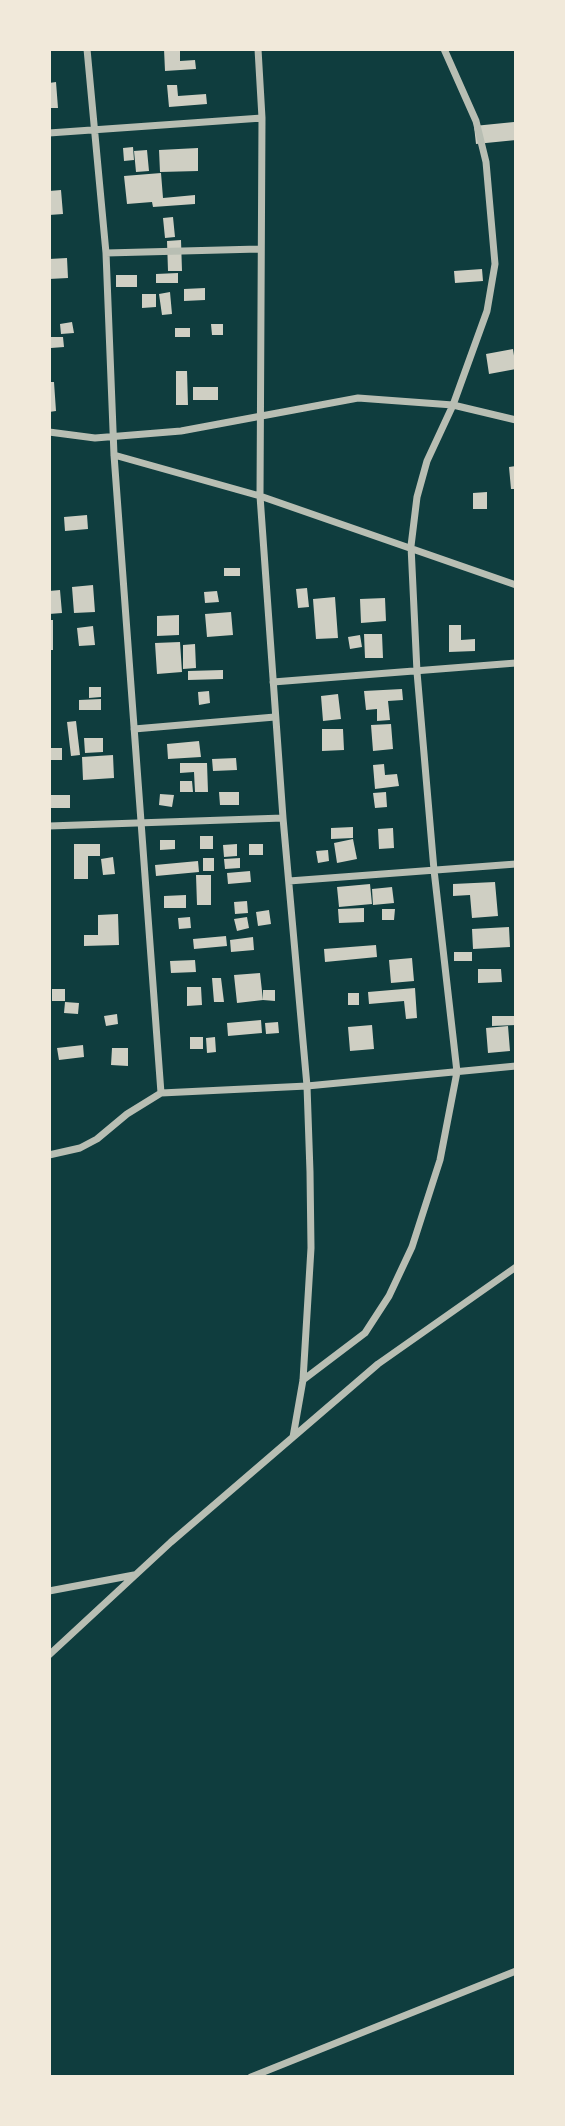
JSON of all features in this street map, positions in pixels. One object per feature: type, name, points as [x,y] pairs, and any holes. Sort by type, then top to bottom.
[{"type":"street","points":[[87,49],[106,253],[114,455],[161,1093]]},
{"type":"street","points":[[258,49],[262,118],[258,419],[260,496],[282,818],[307,1086],[311,1248],[303,1380],[293,1437]]},
{"type":"street","points":[[303,1380],[365,1333],[389,1296],[412,1247],[440,1160],[457,1072],[434,870],[417,672],[411,546],[418,497],[427,461],[453,405],[487,311],[495,264],[486,162],[476,121],[444,49]]},
{"type":"street","points":[[49,133],[262,118]]},
{"type":"street","points":[[106,253],[260,249]]},
{"type":"street","points":[[49,432],[113,438],[258,419],[358,398],[453,405],[516,420]]},
{"type":"street","points":[[114,455],[260,496],[411,546],[516,585]]},
{"type":"street","points":[[273,682],[516,663]]},
{"type":"street","points":[[134,729],[275,717]]},
{"type":"street","points":[[49,826],[282,818]]},
{"type":"street","points":[[289,881],[516,864]]},
{"type":"street","points":[[49,1155],[80,1148],[97,1139],[127,1114],[161,1093],[307,1086],[516,1066]]},
{"type":"street","points":[[49,1655],[136,1574],[377,1364],[516,1267]]},
{"type":"street","points":[[49,1591],[136,1574]]},
{"type":"street","points":[[251,2077],[516,1971]]},
{"type":"building","points":[[164,49],[180,49],[180,61],[195,60],[196,69],[165,71]]},
{"type":"building","points":[[56,82],[58,108],[49,108],[49,83]]},
{"type":"building","points":[[167,85],[177,85],[178,96],[206,94],[207,104],[169,107]]},
{"type":"building","points":[[514,122],[516,140],[476,144],[474,126]]},
{"type":"building","points":[[133,147],[134,160],[124,161],[123,148]]},
{"type":"building","points":[[198,148],[198,171],[160,172],[159,150]]},
{"type":"building","points":[[147,150],[149,171],[136,172],[134,151]]},
{"type":"building","points":[[161,173],[163,198],[195,195],[195,204],[153,207],[152,202],[127,204],[124,176]]},
{"type":"building","points":[[61,190],[63,214],[49,215],[49,191]]},
{"type":"building","points":[[173,217],[175,237],[165,238],[163,218]]},
{"type":"building","points":[[181,240],[182,271],[168,271],[167,241]]},
{"type":"building","points":[[67,258],[68,278],[49,279],[49,259]]},
{"type":"building","points":[[482,269],[483,281],[455,283],[454,271]]},
{"type":"building","points":[[178,273],[178,283],[156,283],[156,274]]},
{"type":"building","points":[[116,275],[137,275],[137,287],[116,287]]},
{"type":"building","points":[[205,288],[205,300],[184,301],[184,289]]},
{"type":"building","points":[[170,292],[172,314],[162,315],[159,294]]},
{"type":"building","points":[[142,294],[156,294],[156,307],[142,308]]},
{"type":"building","points":[[72,322],[74,333],[61,334],[60,324]]},
{"type":"building","points":[[211,324],[223,324],[223,335],[212,335]]},
{"type":"building","points":[[175,328],[190,328],[190,337],[175,337]]},
{"type":"building","points":[[51,337],[63,337],[64,347],[51,348]]},
{"type":"building","points":[[513,349],[516,369],[489,374],[486,354]]},
{"type":"building","points":[[176,371],[187,371],[188,405],[176,405]]},
{"type":"building","points":[[49,382],[54,382],[56,411],[49,412]]},
{"type":"building","points":[[193,387],[218,387],[218,400],[193,400]]},
{"type":"building","points":[[516,466],[516,489],[511,489],[509,467]]},
{"type":"building","points":[[487,492],[487,509],[473,509],[473,493]]},
{"type":"building","points":[[87,515],[88,529],[65,531],[64,517]]},
{"type":"building","points":[[224,568],[240,568],[240,576],[224,576]]},
{"type":"building","points":[[93,585],[95,612],[74,613],[72,587]]},
{"type":"building","points":[[307,588],[309,607],[298,608],[296,589]]},
{"type":"building","points":[[60,590],[62,613],[49,614],[49,591]]},
{"type":"building","points":[[217,591],[219,602],[205,603],[204,592]]},
{"type":"building","points":[[335,597],[338,638],[316,639],[313,599]]},
{"type":"building","points":[[385,598],[386,621],[361,623],[360,599]]},
{"type":"building","points":[[231,612],[233,635],[207,637],[205,614]]},
{"type":"building","points":[[179,615],[179,635],[157,636],[157,616]]},
{"type":"building","points":[[49,620],[53,620],[53,650],[49,650]]},
{"type":"building","points":[[449,625],[461,625],[461,640],[475,639],[475,651],[449,652]]},
{"type":"building","points":[[93,626],[95,645],[79,646],[77,628]]},
{"type":"building","points":[[364,634],[382,634],[383,658],[365,658]]},
{"type":"building","points":[[360,635],[362,647],[350,649],[348,637]]},
{"type":"building","points":[[180,642],[182,672],[157,674],[155,643]]},
{"type":"building","points":[[195,644],[196,668],[183,669],[183,645]]},
{"type":"building","points":[[223,670],[223,679],[188,680],[188,671]]},
{"type":"building","points":[[89,687],[101,687],[101,697],[89,698]]},
{"type":"building","points":[[402,689],[403,700],[388,701],[390,720],[377,721],[377,709],[366,710],[364,691]]},
{"type":"building","points":[[209,691],[210,703],[199,705],[198,692]]},
{"type":"building","points":[[338,694],[341,719],[323,721],[321,696]]},
{"type":"building","points":[[101,699],[101,710],[79,710],[79,700]]},
{"type":"building","points":[[76,721],[80,755],[71,756],[67,722]]},
{"type":"building","points":[[391,724],[393,749],[373,751],[371,725]]},
{"type":"building","points":[[322,729],[343,729],[344,750],[322,751]]},
{"type":"building","points":[[84,738],[103,738],[103,752],[85,753]]},
{"type":"building","points":[[199,741],[201,757],[168,759],[167,744]]},
{"type":"building","points":[[49,748],[62,748],[62,760],[49,760]]},
{"type":"building","points":[[113,755],[114,778],[83,780],[82,757]]},
{"type":"building","points":[[236,758],[237,770],[213,771],[212,759]]},
{"type":"building","points":[[180,763],[207,763],[208,792],[195,792],[194,772],[180,773]]},
{"type":"building","points":[[384,764],[385,775],[397,774],[399,786],[375,789],[373,765]]},
{"type":"building","points":[[180,781],[192,781],[193,792],[180,792]]},
{"type":"building","points":[[219,792],[239,792],[239,805],[220,805]]},
{"type":"building","points":[[386,792],[387,807],[375,808],[373,793]]},
{"type":"building","points":[[160,794],[174,795],[172,807],[159,805]]},
{"type":"building","points":[[49,795],[70,795],[70,808],[49,808]]},
{"type":"building","points":[[353,827],[353,838],[331,839],[331,828]]},
{"type":"building","points":[[393,828],[394,848],[379,849],[378,829]]},
{"type":"building","points":[[200,836],[213,836],[213,849],[200,849]]},
{"type":"building","points":[[353,839],[357,859],[337,863],[334,843]]},
{"type":"building","points":[[160,840],[175,840],[175,849],[160,850]]},
{"type":"building","points":[[74,844],[100,844],[100,856],[88,856],[88,879],[74,879]]},
{"type":"building","points":[[237,844],[237,856],[224,857],[223,845]]},
{"type":"building","points":[[249,844],[263,844],[263,855],[249,855]]},
{"type":"building","points":[[328,850],[329,861],[318,863],[316,851]]},
{"type":"building","points":[[113,857],[115,874],[103,875],[101,859]]},
{"type":"building","points":[[203,858],[214,858],[214,871],[203,871]]},
{"type":"building","points":[[240,858],[240,868],[225,869],[224,859]]},
{"type":"building","points":[[198,861],[199,872],[156,876],[155,865]]},
{"type":"building","points":[[250,871],[251,882],[228,884],[227,873]]},
{"type":"building","points":[[196,875],[211,875],[211,905],[197,905]]},
{"type":"building","points":[[495,882],[498,916],[472,918],[470,895],[453,896],[453,884]]},
{"type":"building","points":[[370,884],[372,904],[339,907],[337,887]]},
{"type":"building","points":[[392,887],[394,903],[373,905],[372,889]]},
{"type":"building","points":[[186,895],[186,908],[164,908],[164,896]]},
{"type":"building","points":[[247,901],[248,913],[235,914],[234,902]]},
{"type":"building","points":[[364,908],[364,922],[339,923],[338,909]]},
{"type":"building","points":[[382,909],[395,909],[394,920],[382,920]]},
{"type":"building","points":[[269,910],[271,924],[258,926],[256,912]]},
{"type":"building","points":[[118,914],[119,945],[84,946],[84,935],[98,935],[98,915]]},
{"type":"building","points":[[190,917],[191,928],[179,929],[178,918]]},
{"type":"building","points":[[247,917],[249,928],[237,931],[234,919]]},
{"type":"building","points":[[509,927],[510,947],[473,949],[472,929]]},
{"type":"building","points":[[226,936],[227,946],[194,949],[193,939]]},
{"type":"building","points":[[253,937],[254,950],[231,952],[230,940]]},
{"type":"building","points":[[376,945],[377,957],[325,962],[324,949]]},
{"type":"building","points":[[454,952],[472,952],[472,961],[454,961]]},
{"type":"building","points":[[412,958],[414,981],[391,983],[389,960]]},
{"type":"building","points":[[195,960],[196,972],[171,973],[170,961]]},
{"type":"building","points":[[478,969],[501,969],[502,982],[478,983]]},
{"type":"building","points":[[260,973],[263,1000],[237,1003],[234,975]]},
{"type":"building","points":[[212,978],[221,978],[224,1002],[214,1002]]},
{"type":"building","points":[[187,987],[201,987],[202,1005],[187,1006]]},
{"type":"building","points":[[415,988],[417,1018],[406,1019],[404,1001],[369,1004],[368,992]]},
{"type":"building","points":[[52,989],[65,989],[65,1001],[52,1001]]},
{"type":"building","points":[[263,990],[275,990],[275,1001],[263,1000]]},
{"type":"building","points":[[348,993],[359,993],[359,1005],[348,1005]]},
{"type":"building","points":[[65,1002],[79,1003],[78,1014],[64,1013]]},
{"type":"building","points":[[117,1014],[118,1024],[106,1026],[104,1016]]},
{"type":"building","points":[[492,1016],[516,1016],[516,1025],[492,1026]]},
{"type":"building","points":[[261,1020],[262,1033],[228,1036],[227,1023]]},
{"type":"building","points":[[278,1022],[279,1033],[266,1034],[265,1023]]},
{"type":"building","points":[[372,1025],[374,1049],[350,1051],[348,1027]]},
{"type":"building","points":[[508,1026],[510,1051],[488,1053],[486,1028]]},
{"type":"building","points":[[190,1037],[203,1037],[203,1049],[190,1049]]},
{"type":"building","points":[[215,1037],[216,1052],[207,1053],[206,1038]]},
{"type":"building","points":[[83,1045],[84,1057],[59,1060],[57,1048]]},
{"type":"building","points":[[112,1048],[128,1048],[128,1066],[111,1065]]}]
